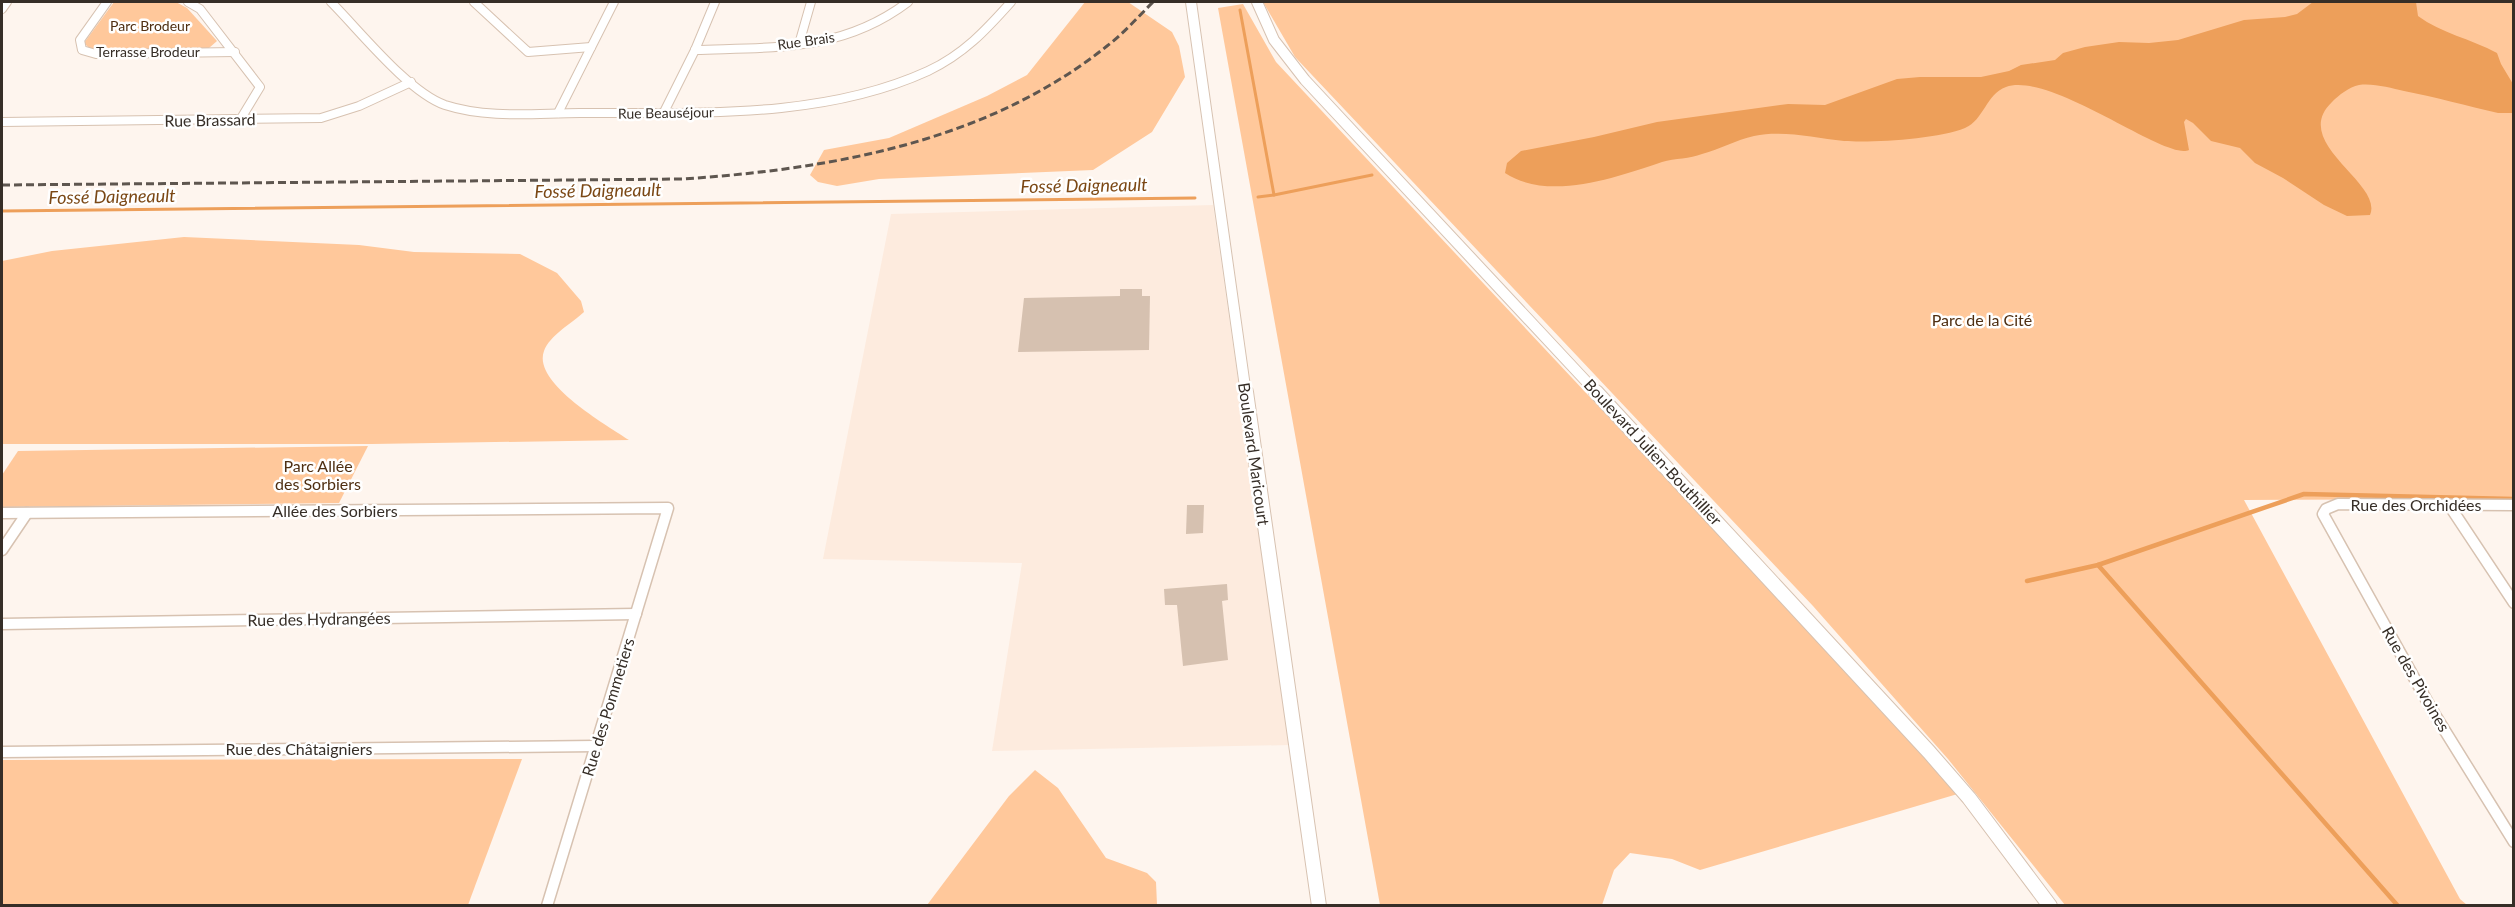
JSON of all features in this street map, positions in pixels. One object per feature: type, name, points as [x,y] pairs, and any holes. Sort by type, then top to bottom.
[{"type":"street","points":[[2,9],[8,2]]},
{"type":"street","name":"Terrasse Brodeur","points":[[107,2],[80,40],[82,50],[96,54],[235,52]]},
{"type":"street","points":[[188,2],[200,9],[260,87],[240,120]]},
{"type":"street","name":"Rue Beauséjour","points":[[331,2],[411,82],[441,104],[488,114],[663,114],[754,111],[881,88],[931,69],[969,47],[994,24],[1011,2]]},
{"type":"street","points":[[474,2],[528,52],[591,47]]},
{"type":"street","points":[[558,113],[614,2]]},
{"type":"street","points":[[663,114],[695,50],[715,2]]},
{"type":"street","points":[[799,44],[811,2]]},
{"type":"street","name":"Rue Brais","points":[[695,50],[799,44],[828,40],[878,24],[908,2]]},
{"type":"street","name":"Boulevard Maricourt","points":[[1191,2],[1319,906]]},
{"type":"street","name":"Boulevard Julien-Bouthillier","points":[[1257,2],[1274,40],[1305,80],[1717,521],[1929,752],[1969,798],[2050,906]]},
{"type":"street","name":"Rue Brassard","points":[[2,122],[321,118],[359,106],[411,82]]},
{"type":"street","name":"Rue des Orchidées","points":[[2323,514],[2326,509],[2338,504],[2514,505]]},
{"type":"street","points":[[2449,505],[2514,603]]},
{"type":"street","name":"Allée des Sorbiers","points":[[2,513],[668,508]]},
{"type":"street","name":"Rue des Pommetiers","points":[[546,906],[668,508]]},
{"type":"street","points":[[2,550],[27,513]]},
{"type":"street","name":"Rue des Pivoines","points":[[2323,514],[2433,710],[2514,842]]},
{"type":"street","name":"Rue des Hydrangées","points":[[2,624],[636,614]]},
{"type":"street","name":"Rue des Châtaigniers","points":[[2,752],[596,746]]},
{"type":"shaded area","points":[[2313,2],[2416,2],[2418,16],[2427,22],[2497,53],[2513,84],[2513,113],[2498,113],[2376,85],[2359,85],[2344,92],[2332,102],[2322,117],[2322,132],[2329,147],[2364,190],[2371,203],[2370,215],[2347,216],[2324,205],[2255,163],[2240,148],[2211,141],[2186,119],[2184,122],[2189,150],[2177,150],[2157,143],[2078,103],[2026,86],[2006,87],[1999,90],[1971,124],[1965,128],[1939,135],[1888,141],[1844,141],[1787,134],[1765,134],[1697,156],[1667,161],[1604,180],[1562,186],[1542,186],[1505,173],[1507,163],[1521,151],[1657,122],[1788,104],[1825,105],[1897,79],[1981,77],[2009,71],[2021,65],[2055,60],[2063,53],[2085,47],[2119,42],[2149,43],[2178,40],[2244,20],[2285,17],[2297,14]]},
{"type":"shaded area","points":[[1213,205],[1290,745],[992,751],[1022,563],[823,559],[891,214]]},
{"type":"green space","name":"Parc Brodeur","points":[[114,2],[176,2],[187,8],[217,41],[209,48],[91,50],[84,43]]},
{"type":"green space","points":[[1085,2],[1128,2],[1172,32],[1179,46],[1185,77],[1152,132],[1093,170],[879,179],[837,186],[818,182],[810,175],[824,150],[889,138],[987,96],[1027,75]]},
{"type":"green space","name":"Parc de la Cité","points":[[1263,2],[2513,2],[2513,499],[2244,500],[2460,899],[2467,905],[2065,905],[1948,759],[1813,606],[1295,57]]},
{"type":"green space","points":[[1243,4],[1276,62],[1961,793],[1700,870],[1672,859],[1630,853],[1614,870],[1602,905],[1380,905],[1218,8]]},
{"type":"green space","points":[[184,237],[359,245],[414,252],[520,254],[557,273],[581,301],[584,312],[547,345],[543,363],[549,376],[560,389],[589,414],[629,440],[372,444],[2,444],[2,261],[52,251]]},
{"type":"green space","name":"Parc Allée des Sorbiers","points":[[368,446],[339,503],[2,507],[2,475],[18,451]]},
{"type":"green space","points":[[522,759],[468,905],[2,905],[2,760]]},
{"type":"green space","points":[[1035,770],[1058,788],[1106,858],[1147,873],[1156,882],[1157,905],[927,905],[1009,796]]},
{"type":"building","points":[[1120,289],[1142,289],[1142,296],[1150,296],[1149,350],[1018,352],[1024,298],[1120,296]]},
{"type":"building","points":[[1187,505],[1204,505],[1203,533],[1186,534]]},
{"type":"building","points":[[1227,584],[1228,600],[1222,601],[1228,660],[1183,666],[1177,605],[1165,605],[1164,589]]},
{"type":"waterway","name":"Fossé Daigneault","points":[[1240,10],[1274,195]]},
{"type":"waterway","points":[[1274,195],[1372,175]]},
{"type":"waterway","name":"Fossé Daigneault","points":[[1258,197],[1274,195]]},
{"type":"waterway","name":"Fossé Daigneault","points":[[2,211],[1195,198]]},
{"type":"waterway","points":[[2098,565],[2304,494],[2514,499]]},
{"type":"waterway","points":[[2027,581],[2098,565]]},
{"type":"waterway","points":[[2098,565],[2398,906]]},
{"type":"railway","points":[[2,185],[683,179],[795,168],[906,145],[959,128],[1011,106],[1060,79],[1107,46],[1153,2]]}]
